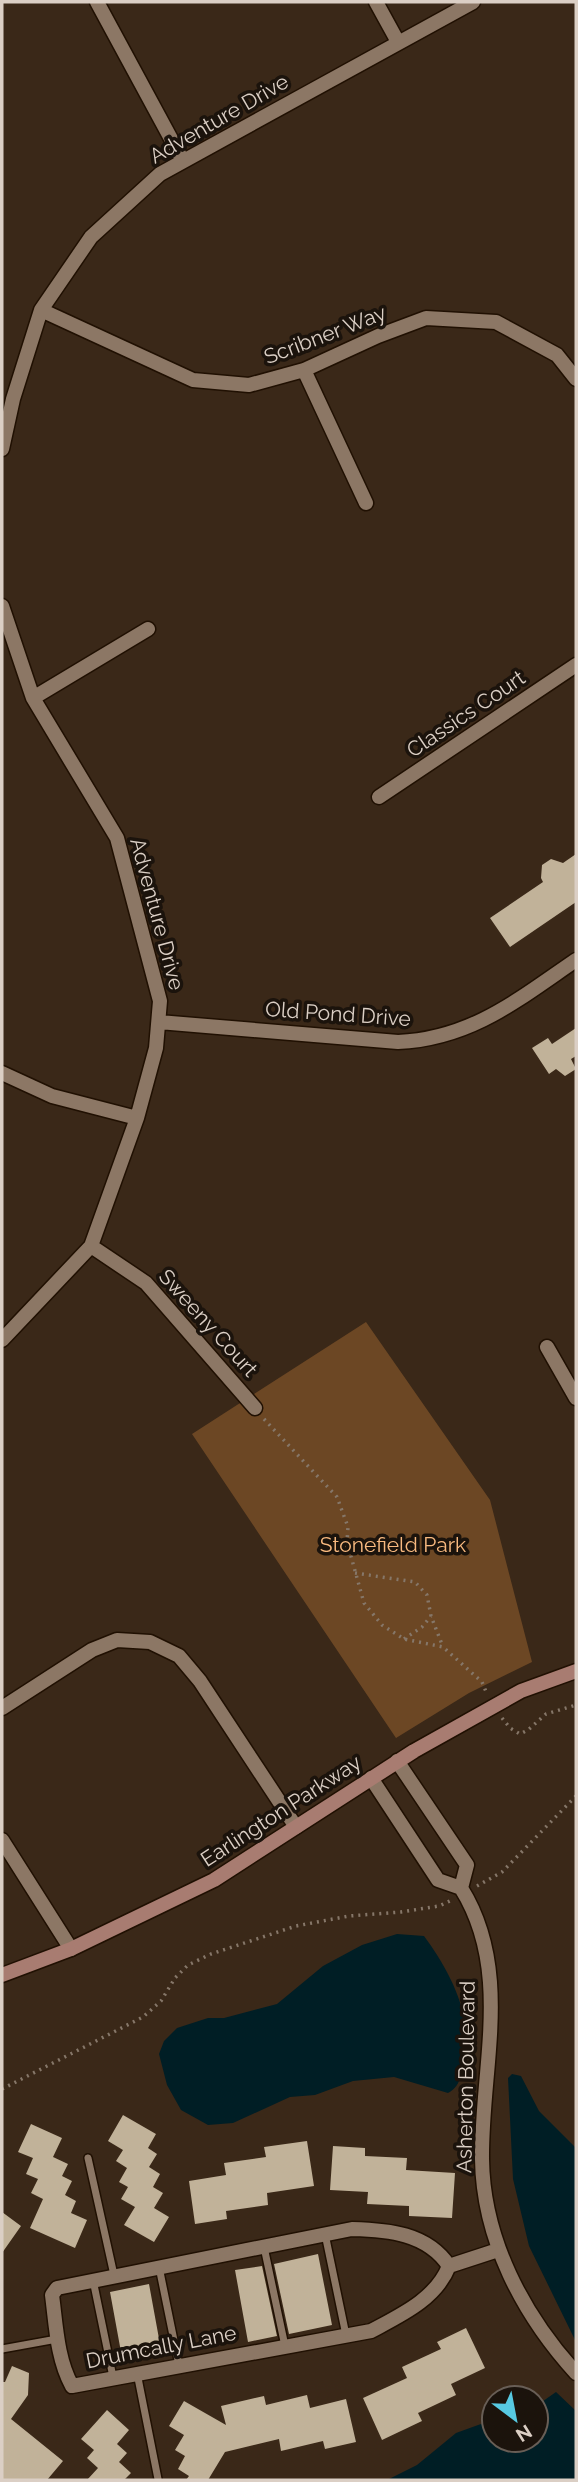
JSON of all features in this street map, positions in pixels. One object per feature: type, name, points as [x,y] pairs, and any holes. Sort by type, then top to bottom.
[{"type":"street","points":[[97,2],[183,161]]},
{"type":"street","points":[[376,2],[398,42]]},
{"type":"street","name":"Adventure Drive","points":[[2,449],[13,399],[41,310],[91,237],[160,174],[473,2]]},
{"type":"street","name":"Scribner Way","points":[[41,310],[193,380],[249,386],[304,370],[378,336],[426,318],[496,322],[557,355],[576,379]]},
{"type":"street","points":[[304,370],[366,503]]},
{"type":"street","name":"Adventure Drive","points":[[2,606],[33,698],[117,838],[160,1000],[156,1048],[137,1118],[91,1246],[2,1340]]},
{"type":"street","points":[[33,698],[148,629]]},
{"type":"street","name":"Classics Court","points":[[379,797],[576,665]]},
{"type":"street","name":"Old Pond Drive","points":[[159,1022],[398,1042],[424,1041],[476,1025],[576,960]]},
{"type":"street","points":[[2,1073],[52,1096],[137,1118]]},
{"type":"street","name":"Sweeny Court","points":[[91,1246],[146,1283],[255,1408]]},
{"type":"street","points":[[547,1347],[576,1398]]},
{"type":"street","points":[[2,1708],[92,1650],[117,1640],[150,1642],[179,1657],[200,1681],[296,1827]]},
{"type":"street","name":"Earlington Parkway","points":[[2,1975],[71,1950],[214,1880],[397,1761],[521,1691],[576,1671]]},
{"type":"street","name":"Asherton Boulevard","points":[[397,1761],[467,1865],[462,1891],[476,1916],[485,1945],[492,2002],[482,2157],[488,2208],[498,2250],[542,2332],[576,2373]]},
{"type":"street","points":[[371,1778],[438,1880],[462,1891]]},
{"type":"street","points":[[2,1840],[71,1950]]},
{"type":"street","name":"Drumcally Lane","points":[[352,2229],[388,2230],[425,2242],[440,2253],[449,2266],[435,2291],[402,2314],[371,2330],[72,2386],[58,2339],[52,2295],[57,2288],[159,2267],[352,2229]]},
{"type":"street","points":[[449,2266],[498,2250]]},
{"type":"lane","points":[[88,2158],[114,2276]]},
{"type":"lane","points":[[325,2234],[346,2336]]},
{"type":"lane","points":[[264,2246],[285,2346]]},
{"type":"lane","points":[[159,2267],[179,2365]]},
{"type":"lane","points":[[93,2280],[113,2377]]},
{"type":"lane","points":[[2,2350],[58,2339]]},
{"type":"lane","points":[[137,2373],[158,2479]]},
{"type":"path","points":[[255,1408],[337,1497],[348,1527],[347,1542],[364,1603],[382,1625],[404,1639],[443,1647]]},
{"type":"path","points":[[355,1573],[415,1583],[427,1595],[431,1616],[443,1647],[482,1682],[492,1707],[510,1728],[520,1734],[546,1714],[576,1705]]},
{"type":"path","points":[[404,1639],[422,1627],[431,1616]]},
{"type":"path","points":[[2,2089],[143,2017],[161,2001],[175,1978],[188,1965],[211,1954],[296,1926],[349,1916],[439,1906],[462,1891],[502,1872],[576,1796]]},
{"type":"green space","name":"Stonefield Park","points":[[366,1322],[490,1500],[532,1662],[469,1693],[396,1738],[192,1434]]},
{"type":"water","points":[[397,1934],[424,1936],[456,1991],[465,2027],[461,2076],[453,2090],[448,2093],[394,2077],[353,2081],[315,2095],[290,2097],[233,2123],[208,2125],[181,2110],[167,2085],[159,2054],[164,2041],[177,2028],[208,2018],[224,2018],[277,2004],[323,1966],[362,1945]]},
{"type":"water","points":[[512,2074],[521,2076],[539,2111],[576,2148],[576,2342],[529,2246],[513,2179],[508,2078]]},
{"type":"water","points":[[556,2392],[576,2411],[576,2480],[387,2480],[417,2465],[456,2433],[480,2424],[480,2454],[550,2454],[550,2396]]},
{"type":"building","points":[[576,854],[576,902],[510,947],[490,918],[543,882],[542,865],[551,859],[563,863]]},
{"type":"building","points":[[576,1028],[576,1056],[571,1059],[576,1069],[565,1076],[556,1069],[549,1074],[532,1048],[548,1038],[552,1044]]},
{"type":"building","points":[[123,2115],[156,2134],[148,2148],[157,2154],[149,2167],[160,2174],[153,2187],[163,2193],[154,2208],[169,2217],[154,2242],[124,2225],[135,2207],[121,2199],[128,2187],[119,2182],[127,2168],[116,2161],[123,2150],[108,2141]]},
{"type":"building","points":[[31,2124],[62,2138],[53,2157],[68,2164],[62,2176],[72,2181],[65,2195],[76,2201],[71,2213],[87,2220],[75,2248],[30,2228],[43,2199],[31,2193],[38,2179],[26,2174],[33,2158],[18,2152]]},
{"type":"building","points":[[307,2141],[314,2186],[267,2193],[268,2205],[226,2211],[227,2219],[195,2224],[189,2181],[226,2175],[224,2163],[266,2157],[264,2147]]},
{"type":"building","points":[[333,2146],[365,2148],[365,2156],[407,2158],[406,2170],[455,2173],[452,2218],[409,2216],[409,2206],[367,2204],[368,2192],[330,2190]]},
{"type":"building","points":[[2,2212],[21,2226],[2,2253]]},
{"type":"building","points":[[318,2254],[332,2325],[289,2334],[274,2264]]},
{"type":"building","points":[[262,2266],[277,2336],[248,2342],[235,2270]]},
{"type":"building","points":[[149,2284],[162,2355],[123,2363],[110,2292]]},
{"type":"building","points":[[466,2328],[485,2368],[451,2384],[456,2395],[418,2413],[422,2421],[382,2440],[363,2398],[407,2378],[402,2367],[441,2349],[437,2342]]},
{"type":"building","points":[[12,2366],[29,2373],[28,2395],[11,2419],[63,2461],[47,2480],[2,2480],[2,2382],[5,2382]]},
{"type":"building","points":[[307,2395],[310,2408],[346,2399],[356,2442],[325,2449],[323,2441],[281,2451],[279,2439],[225,2452],[208,2480],[186,2480],[189,2476],[178,2469],[185,2456],[175,2450],[184,2435],[169,2426],[184,2401],[226,2425],[221,2406],[264,2396],[266,2405]]},
{"type":"building","points":[[107,2410],[129,2430],[117,2444],[127,2453],[119,2462],[131,2473],[124,2480],[87,2480],[98,2468],[87,2458],[94,2450],[81,2439]]}]
